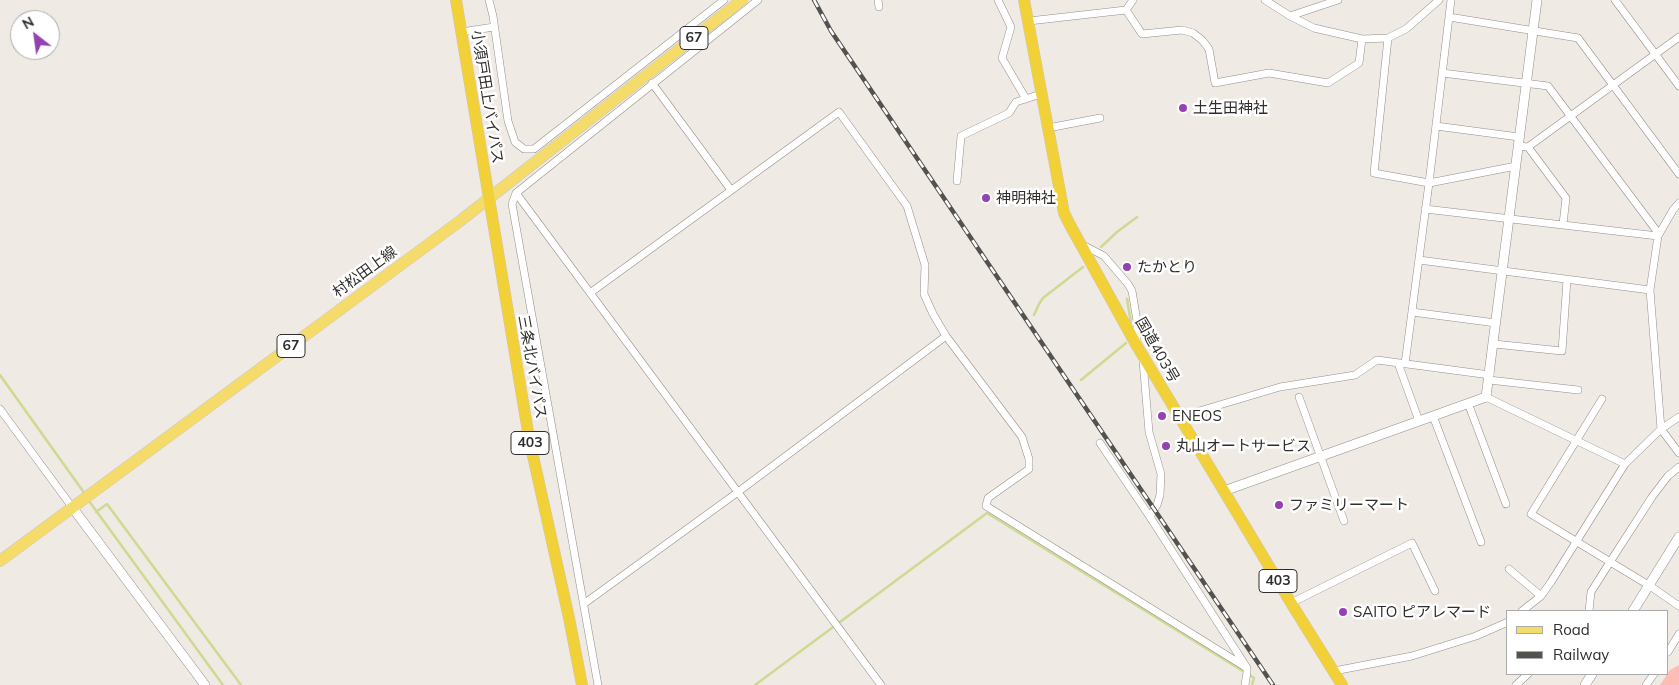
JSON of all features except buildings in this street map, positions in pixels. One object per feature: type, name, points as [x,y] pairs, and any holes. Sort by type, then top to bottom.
[{"type":"highway","name":"小須戸田上バイパス","points":[[456,0],[488,199]]},
{"type":"highway","name":"国道403号","points":[[1024,0],[1064,213],[1140,351],[1342,685]]},
{"type":"highway","name":"三条北バイパス","points":[[488,199],[529,438],[582,685]]},
{"type":"main road","name":"村松田上線","points":[[0,561],[649,80],[742,0]]},
{"type":"street","points":[[489,0],[508,121],[515,142],[524,149],[534,150],[724,0]]},
{"type":"street","points":[[598,685],[585,603],[512,204],[516,193],[649,80],[758,0]]},
{"type":"street","points":[[998,0],[1011,27],[1002,58],[1026,99]]},
{"type":"street","points":[[1029,21],[1126,10],[1134,0]]},
{"type":"street","points":[[1265,0],[1314,28],[1362,39],[1388,38],[1406,30],[1439,0]]},
{"type":"street","points":[[1290,16],[1338,0]]},
{"type":"street","points":[[1419,421],[1402,364],[1419,260],[1451,0]]},
{"type":"street","points":[[1486,397],[1537,0]]},
{"type":"street","points":[[1616,0],[1679,86]]},
{"type":"street","points":[[1126,10],[1142,34],[1182,30],[1193,33],[1202,40],[1208,49],[1216,83],[1269,73],[1328,83],[1359,63],[1362,39]]},
{"type":"street","points":[[1449,18],[1578,38],[1679,174]]},
{"type":"street","points":[[461,32],[494,27]]},
{"type":"street","points":[[1518,146],[1528,147],[1679,37]]},
{"type":"street","points":[[1388,38],[1374,173],[1429,183],[1516,166]]},
{"type":"street","points":[[1442,73],[1548,86],[1659,235]]},
{"type":"street","points":[[649,80],[731,190]]},
{"type":"street","points":[[957,181],[961,136],[1009,113],[1016,102],[1041,94]]},
{"type":"street","points":[[590,293],[839,112],[908,206],[925,265],[924,294],[933,314],[946,336],[1022,437],[1029,459],[1029,470],[988,498],[986,506],[1247,668]]},
{"type":"street","points":[[1048,128],[1100,118]]},
{"type":"street","points":[[1436,126],[1519,136]]},
{"type":"street","points":[[1528,147],[1566,198],[1563,224]]},
{"type":"street","points":[[516,193],[881,685]]},
{"type":"street","points":[[1679,203],[1659,235],[1650,290],[1661,429],[1679,453]]},
{"type":"street","points":[[1425,209],[1659,235]]},
{"type":"street","points":[[1079,243],[1104,256],[1132,291],[1149,432],[1161,474],[1157,506],[1150,517]]},
{"type":"street","points":[[1419,260],[1650,290]]},
{"type":"street","points":[[1494,344],[1562,352],[1567,280]]},
{"type":"street","points":[[1412,312],[1496,323]]},
{"type":"street","points":[[585,603],[738,492],[946,336]]},
{"type":"street","points":[[1180,417],[1280,387],[1355,376],[1377,360],[1578,390]]},
{"type":"street","points":[[1299,397],[1344,521]]},
{"type":"street","points":[[1224,491],[1486,397],[1625,464]]},
{"type":"street","points":[[1602,399],[1531,514],[1650,586],[1679,606]]},
{"type":"street","points":[[1468,403],[1506,504]]},
{"type":"street","points":[[0,409],[77,503],[205,685]]},
{"type":"street","points":[[1433,416],[1481,542]]},
{"type":"street","points":[[1523,610],[1541,596],[1625,464],[1661,429],[1679,417]]},
{"type":"street","points":[[1100,443],[1247,668],[1245,685]]},
{"type":"street","points":[[1589,610],[1591,592],[1652,497],[1668,476],[1679,467]]},
{"type":"street","points":[[1634,610],[1679,537]]},
{"type":"street","points":[[1291,603],[1412,543],[1435,591]]},
{"type":"street","points":[[1509,569],[1541,596]]},
{"type":"street","points":[[1334,671],[1412,656],[1476,636],[1506,623]]},
{"type":"street","points":[[1669,650],[1679,634]]},
{"type":"street","points":[[1516,685],[1527,675]]},
{"type":"shaded area","points":[[1679,665],[1679,685],[1660,685],[1667,675],[1669,675],[1670,670]]},
{"type":"waterway","points":[[1101,247],[1137,217]]},
{"type":"waterway","points":[[1034,315],[1043,298],[1083,267]]},
{"type":"waterway","points":[[1127,299],[1131,323]]},
{"type":"waterway","points":[[1081,380],[1126,343]]},
{"type":"waterway","points":[[0,375],[85,494]]},
{"type":"waterway","points":[[89,501],[223,685]]},
{"type":"waterway","points":[[96,512],[107,504],[241,685]]},
{"type":"waterway","points":[[755,685],[987,513],[1254,678],[1252,685]]},
{"type":"railway","points":[[814,0],[831,31],[1273,685]]},
{"type":"place","name":"土生田神社","points":[[1183,108]]},
{"type":"place","name":"神明神社","points":[[986,198]]},
{"type":"place","name":"たかとり","points":[[1127,267]]},
{"type":"place","name":"ENEOS","points":[[1162,416]]},
{"type":"place","name":"丸山オートサービス","points":[[1166,446]]},
{"type":"place","name":"ファミリーマート","points":[[1279,505]]},
{"type":"place","name":"SAITO ピアレマード","points":[[1343,612]]}]
